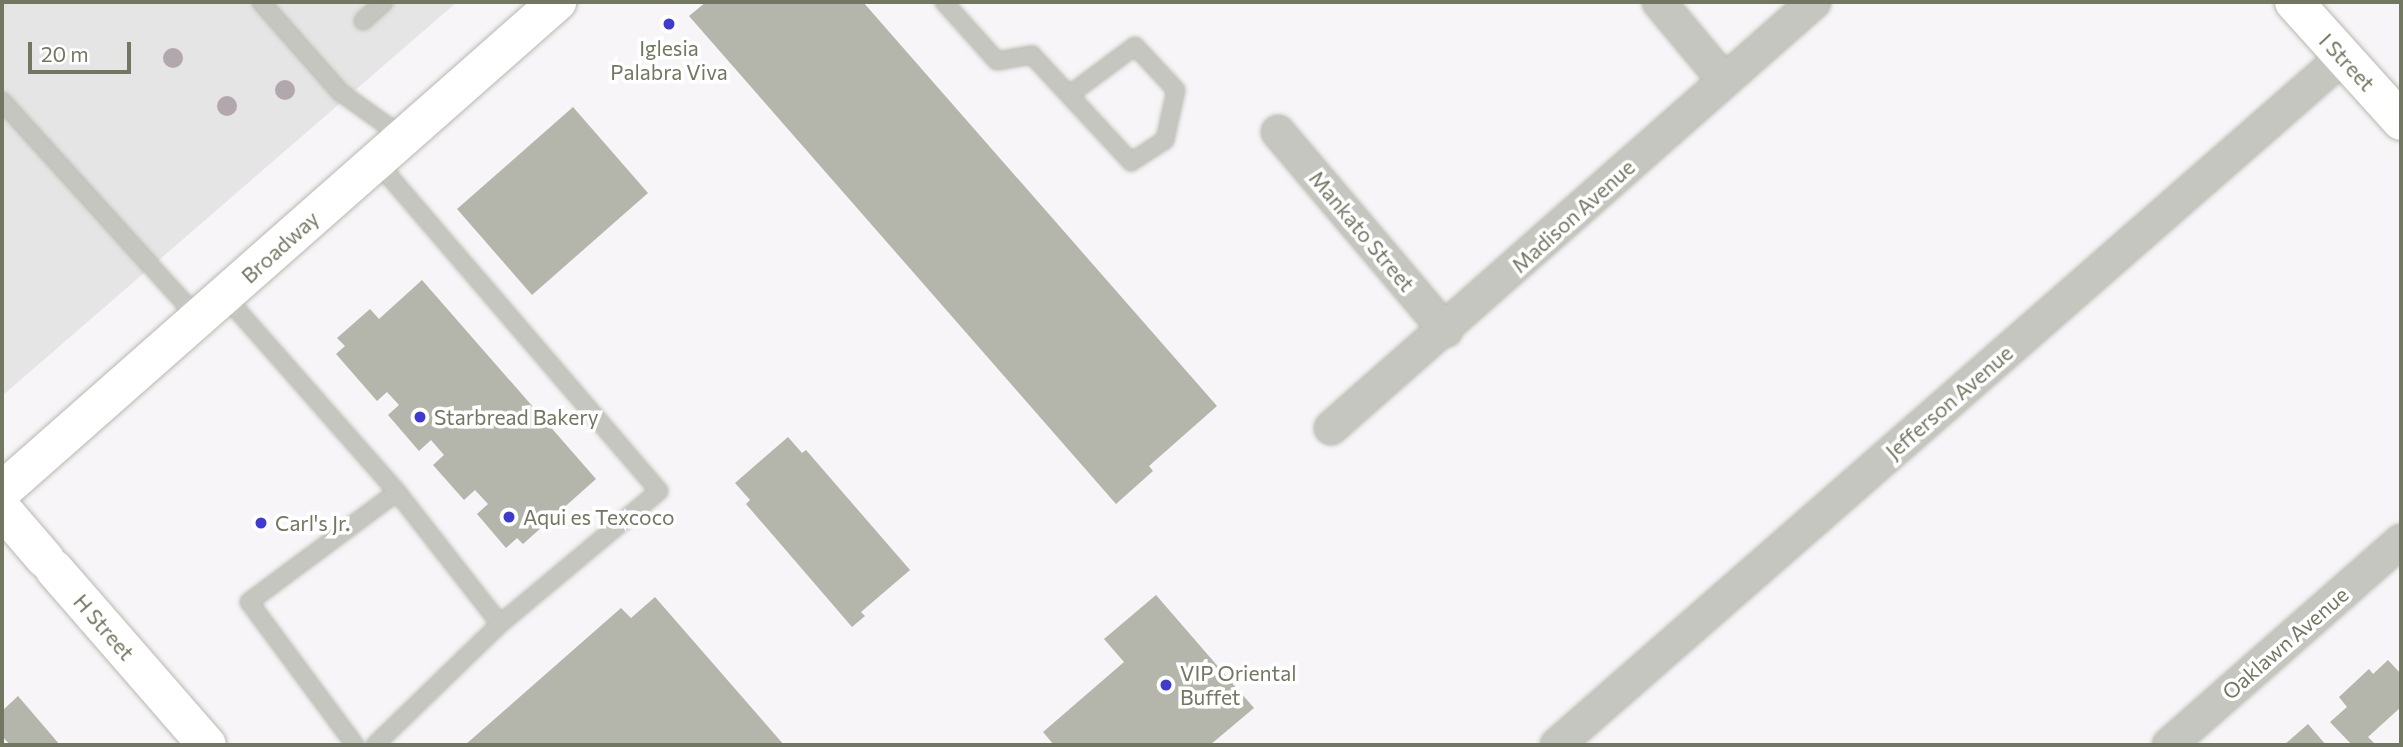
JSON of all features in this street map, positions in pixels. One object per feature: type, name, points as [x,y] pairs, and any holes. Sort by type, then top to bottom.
[{"type":"main road","name":"Broadway","points":[[2,491],[557,2]]},
{"type":"main road","name":"I Street","points":[[2294,2],[2341,60],[2396,105]]},
{"type":"main road","name":"H Street","points":[[2,509],[205,745]]},
{"type":"street","points":[[1659,2],[1724,80]]},
{"type":"street","name":"Madison Avenue","points":[[1331,428],[1446,331],[1814,2]]},
{"type":"street","name":"Jefferson Avenue","points":[[1557,745],[2341,60]]},
{"type":"street","name":"Mankato Street","points":[[1278,132],[1446,331]]},
{"type":"street","name":"Oaklawn Avenue","points":[[2169,745],[2401,541]]},
{"type":"lane","points":[[261,2],[390,149],[659,491],[500,624],[375,745]]},
{"type":"lane","points":[[363,21],[384,2]]},
{"type":"lane","points":[[944,2],[997,61],[1031,55],[1131,162],[1165,140],[1176,90],[1135,46],[1069,95]]},
{"type":"lane","points":[[2,101],[397,492],[500,624]]},
{"type":"lane","points":[[355,745],[249,603],[397,492]]},
{"type":"shaded area","points":[[2,2],[457,2],[2,396]]},
{"type":"building","points":[[706,2],[863,2],[1217,406],[1149,466],[1153,471],[1116,504],[689,16]]},
{"type":"building","points":[[573,107],[648,193],[532,295],[457,209]]},
{"type":"building","points":[[422,280],[596,479],[523,544],[517,538],[506,548],[477,514],[488,504],[475,490],[464,500],[433,465],[444,455],[431,440],[419,451],[388,415],[399,405],[387,392],[377,401],[336,354],[345,346],[337,338],[370,309],[379,319]]},
{"type":"building","points":[[788,437],[802,453],[806,450],[910,570],[861,612],[865,616],[852,627],[746,504],[750,500],[735,483]]},
{"type":"building","name":"VIP Oriental Buffet","points":[[1156,595],[1254,708],[1210,745],[1054,745],[1043,732],[1124,662],[1104,639]]},
{"type":"building","points":[[655,597],[784,745],[465,745],[621,608],[631,618]]},
{"type":"building","points":[[2388,660],[2401,674],[2401,707],[2368,737],[2376,745],[2352,745],[2330,722],[2347,707],[2339,697],[2369,669],[2373,674]]},
{"type":"building","points":[[18,696],[60,745],[10,745],[2,736],[2,711]]},
{"type":"building","points":[[2308,724],[2326,745],[2284,745]]},
{"type":"place","name":"Iglesia Palabra Viva","points":[[669,24]]},
{"type":"place","name":"Starbread Bakery","points":[[420,417]]},
{"type":"place","name":"Aqui es Texcoco","points":[[509,517]]},
{"type":"place","name":"Carl's Jr.","points":[[261,523]]},
{"type":"place","name":"VIP Oriental Buffet","points":[[1166,685]]}]
